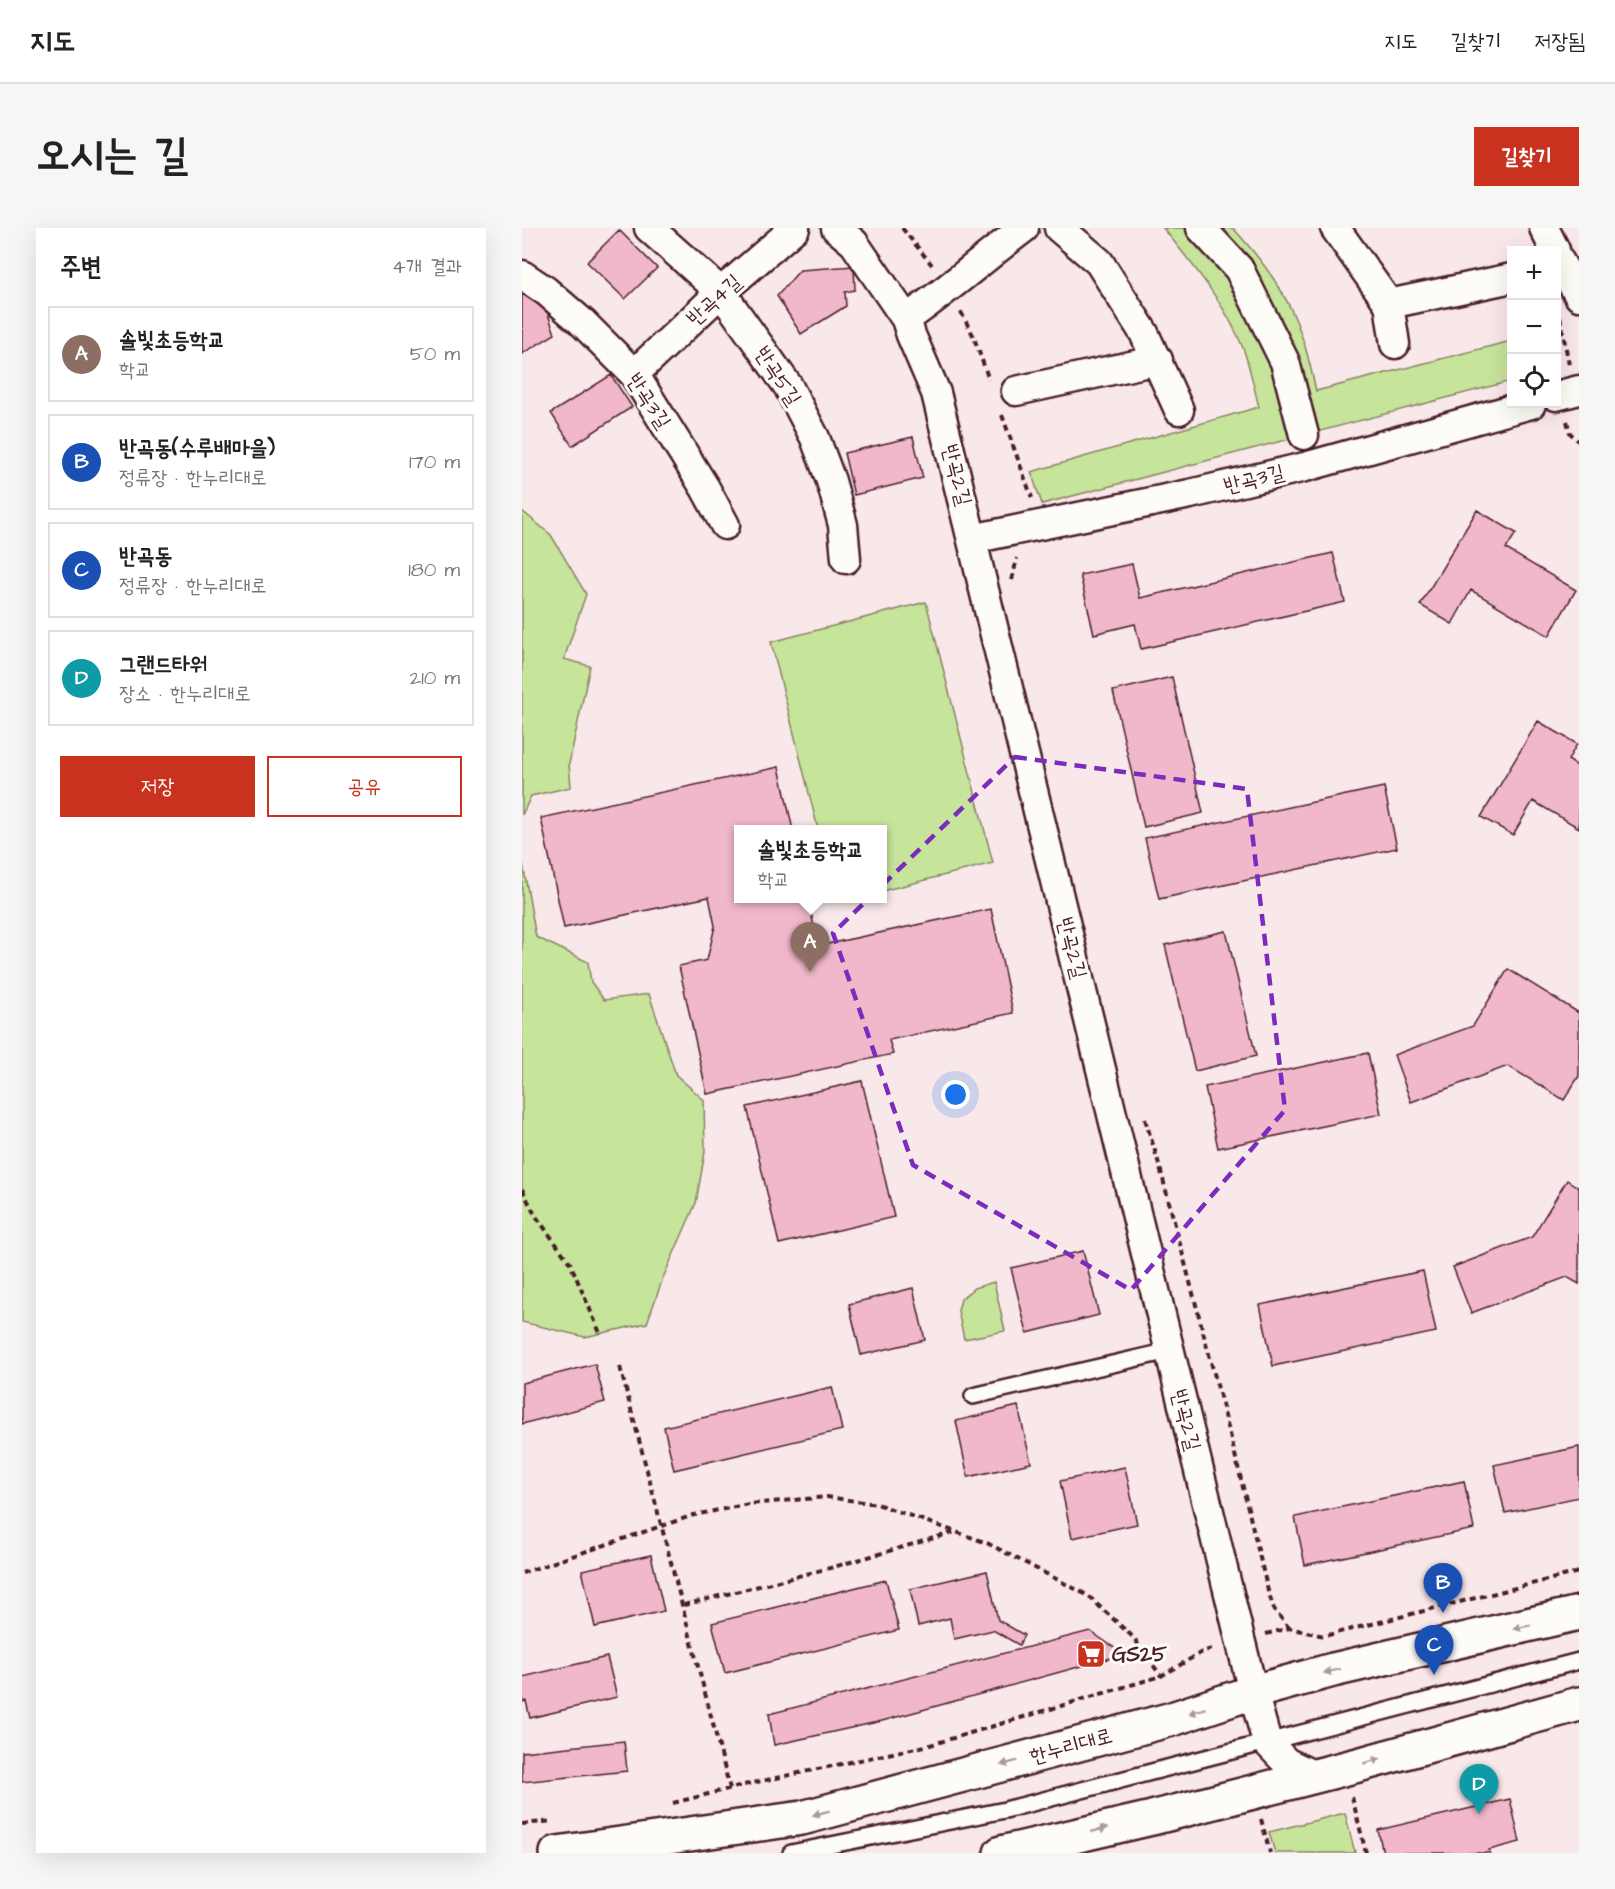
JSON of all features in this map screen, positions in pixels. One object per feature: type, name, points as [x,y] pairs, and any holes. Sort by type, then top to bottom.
[{"type":"street","name":"반곡5길","points":[[649,228],[721,292],[788,386],[815,438],[831,481],[843,525],[846,559]]},
{"type":"street","name":"반곡4길","points":[[634,374],[721,292],[795,228]]},
{"type":"street","name":"반곡2길","points":[[836,228],[855,243],[906,319],[936,393],[1169,1351],[1267,1742]]},
{"type":"street","points":[[906,319],[1024,228]]},
{"type":"street","points":[[1059,228],[1099,262],[1144,333],[1179,410]]},
{"type":"street","points":[[1201,228],[1239,269],[1285,362],[1304,435]]},
{"type":"street","points":[[1335,228],[1389,304],[1395,344]]},
{"type":"street","points":[[1544,228],[1552,246]]},
{"type":"street","points":[[1561,265],[1579,296]]},
{"type":"street","name":"반곡3길","points":[[522,275],[546,291],[582,322],[634,374],[705,488],[724,525]]},
{"type":"street","points":[[1389,304],[1507,279]]},
{"type":"street","points":[[1003,397],[1158,360]]},
{"type":"street","points":[[1561,395],[1579,390]]},
{"type":"street","name":"반곡3길","points":[[972,539],[1190,494],[1305,467],[1517,408]]},
{"type":"street","name":"한누리대로","points":[[558,1853],[802,1818],[1172,1719],[1253,1692],[1579,1613]]},
{"type":"street","points":[[1001,1853],[1152,1818],[1315,1776],[1579,1704]]},
{"type":"street","points":[[1267,1742],[1286,1762],[1315,1776]]},
{"type":"lane","points":[[973,1396],[1169,1351]]},
{"type":"lane","points":[[791,1853],[1005,1810],[1579,1661]]},
{"type":"path","points":[[902,228],[938,273],[973,335],[1003,397],[1039,525]]},
{"type":"path","points":[[1011,585],[1018,555]]},
{"type":"path","points":[[1142,1108],[1232,1442],[1268,1591],[1274,1610],[1289,1628],[1324,1636],[1579,1572]]},
{"type":"path","points":[[522,1189],[535,1215],[570,1263],[600,1333]]},
{"type":"path","points":[[620,1367],[684,1605],[729,1789]]},
{"type":"path","points":[[522,1573],[661,1525],[694,1515],[748,1504],[826,1497],[877,1504],[987,1543],[1087,1595],[1133,1637],[1161,1676]]},
{"type":"path","points":[[684,1605],[830,1568],[956,1532]]},
{"type":"path","points":[[671,1804],[930,1745],[1161,1676],[1202,1652]]},
{"type":"path","points":[[1352,1796],[1366,1853]]},
{"type":"path","points":[[1261,1819],[1270,1853]]},
{"type":"path","points":[[522,1824],[556,1820]]},
{"type":"highlighted area","points":[[1015,757],[1247,789],[1285,1110],[1131,1290],[913,1165],[833,933]]},
{"type":"green space","points":[[1163,228],[1233,228],[1264,265],[1290,307],[1304,343],[1316,391],[1507,342],[1507,382],[1042,504],[1031,472],[1259,407],[1250,370],[1236,331],[1208,285]]},
{"type":"green space","points":[[522,511],[551,535],[586,594],[564,659],[590,666],[569,764],[571,787],[531,796],[522,815]]},
{"type":"green space","points":[[926,602],[993,863],[887,890],[887,825],[817,825],[771,642]]},
{"type":"green space","points":[[522,859],[536,937],[588,962],[591,982],[604,1000],[649,994],[676,1075],[704,1100],[705,1152],[696,1203],[663,1278],[647,1323],[585,1337],[522,1322]]},
{"type":"green space","points":[[994,1282],[1005,1331],[964,1339],[958,1311],[961,1299],[974,1288]]},
{"type":"green space","points":[[1345,1813],[1355,1853],[1275,1853],[1269,1832]]},
{"type":"building","points":[[619,230],[657,268],[625,299],[587,262]]},
{"type":"building","points":[[854,266],[855,290],[845,292],[846,306],[801,334],[777,296],[800,270]]},
{"type":"building","points":[[522,290],[544,303],[555,334],[522,354]]},
{"type":"building","points":[[611,375],[632,407],[572,446],[551,413]]},
{"type":"building","points":[[913,437],[923,478],[854,495],[844,453]]},
{"type":"building","points":[[1477,510],[1516,533],[1506,549],[1576,590],[1549,636],[1471,590],[1452,624],[1420,605]]},
{"type":"building","points":[[1333,553],[1345,602],[1141,649],[1135,624],[1094,634],[1080,575],[1132,564],[1140,598]]},
{"type":"building","points":[[1172,677],[1203,813],[1144,827],[1113,691]]},
{"type":"building","points":[[1538,721],[1577,744],[1568,760],[1579,767],[1579,828],[1533,801],[1513,835],[1481,817]]},
{"type":"building","points":[[779,767],[792,825],[734,825],[734,903],[809,903],[818,946],[991,909],[1013,1013],[889,1040],[893,1054],[707,1094],[679,966],[707,960],[715,926],[709,897],[564,928],[541,818]]},
{"type":"building","points":[[1384,787],[1397,848],[1159,899],[1145,838]]},
{"type":"building","points":[[1226,931],[1256,1056],[1195,1071],[1165,945]]},
{"type":"building","points":[[1508,969],[1579,1013],[1579,1076],[1564,1100],[1508,1066],[1411,1102],[1394,1055],[1473,1026]]},
{"type":"building","points":[[1368,1053],[1381,1114],[1218,1148],[1205,1087]]},
{"type":"building","points":[[862,1081],[894,1217],[779,1244],[747,1107]]},
{"type":"building","points":[[1567,1180],[1579,1188],[1579,1284],[1567,1277],[1471,1313],[1453,1267],[1532,1237]]},
{"type":"building","points":[[1083,1251],[1099,1315],[1027,1333],[1011,1268]]},
{"type":"building","points":[[1423,1271],[1436,1332],[1273,1366],[1260,1305]]},
{"type":"building","points":[[913,1288],[925,1340],[861,1355],[849,1304]]},
{"type":"building","points":[[595,1364],[605,1402],[522,1424],[522,1383]]},
{"type":"building","points":[[832,1387],[842,1430],[674,1470],[664,1427]]},
{"type":"building","points":[[1018,1406],[1031,1463],[968,1477],[956,1421]]},
{"type":"building","points":[[1579,1447],[1579,1497],[1505,1513],[1494,1465]]},
{"type":"building","points":[[1125,1467],[1137,1524],[1072,1538],[1060,1481]]},
{"type":"building","points":[[1464,1481],[1474,1529],[1305,1565],[1295,1517]]},
{"type":"building","points":[[651,1555],[664,1611],[595,1627],[582,1570]]},
{"type":"building","points":[[987,1571],[998,1620],[1024,1635],[1019,1645],[993,1630],[954,1639],[950,1618],[918,1626],[910,1589]]},
{"type":"building","points":[[886,1580],[899,1630],[725,1673],[712,1623]]},
{"type":"building","points":[[1090,1631],[1119,1651],[1111,1658],[882,1721],[774,1745],[769,1714]]},
{"type":"building","points":[[607,1657],[617,1697],[530,1718],[526,1701],[522,1702],[522,1675],[523,1677]]},
{"type":"building","points":[[624,1741],[627,1771],[522,1782],[522,1752]]},
{"type":"building","points":[[1510,1799],[1520,1842],[1489,1850],[1490,1853],[1383,1853],[1378,1830]]},
{"type":"place","name":"솔빛초등학교","points":[[810,972]]},
{"type":"place","name":"반곡동(수루배마을)","points":[[1443,1613]]},
{"type":"place","name":"GS25","points":[[1091,1654]]},
{"type":"place","name":"반곡동","points":[[1434,1675]]},
{"type":"place","name":"그랜드타워","points":[[1479,1814]]}]
